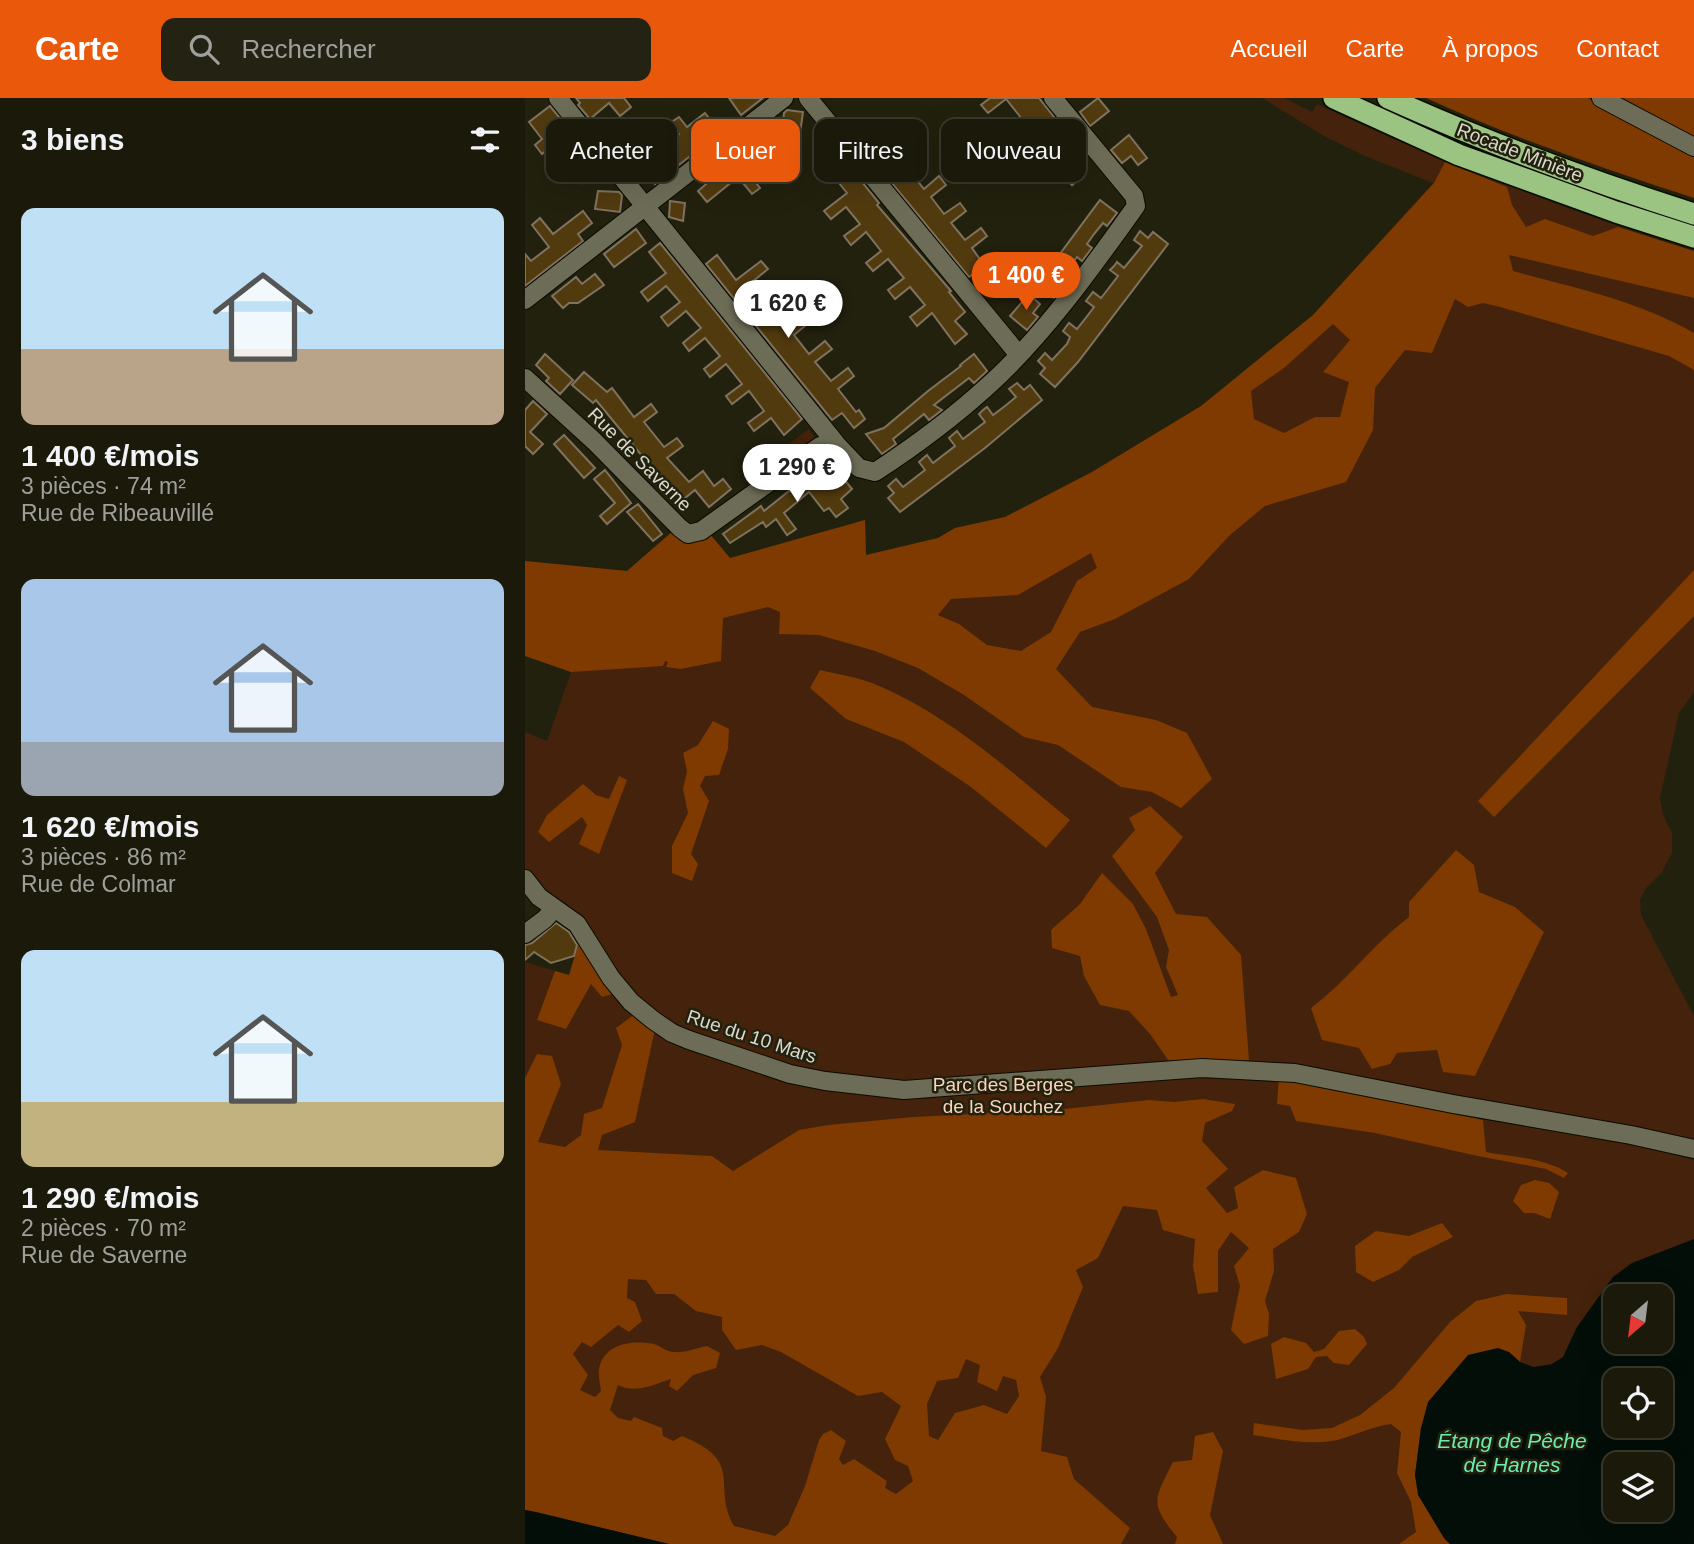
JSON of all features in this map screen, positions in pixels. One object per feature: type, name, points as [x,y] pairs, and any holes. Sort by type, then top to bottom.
[{"type":"highway","name":"Rocade Minière","points":[[1334,98],[1459,155],[1604,208],[1694,237]]},
{"type":"highway","name":"Rocade Minière","points":[[1388,98],[1552,166],[1694,214]]},
{"type":"street","points":[[558,98],[838,446],[859,468],[875,472],[952,415],[990,384],[1019,355],[1055,313],[1136,206],[1134,196],[1053,98]]},
{"type":"street","points":[[525,300],[784,98]]},
{"type":"street","points":[[808,98],[1019,355]]},
{"type":"street","points":[[1601,98],[1694,146]]},
{"type":"street","name":"Rue de Saverne","points":[[525,378],[594,441],[688,534],[701,531],[820,446],[838,446]]},
{"type":"street","name":"Rue du 10 Mars","points":[[525,879],[539,897],[577,924],[611,978],[631,1002],[672,1033],[790,1074],[851,1085],[904,1090],[1202,1069],[1295,1073],[1694,1149]]},
{"type":"street","points":[[525,934],[554,909]]},
{"type":"green space","name":"Parc des Berges de la Souchez","points":[[1262,98],[1284,98],[1312,112],[1317,104],[1503,184],[1694,251],[1694,692],[1679,713],[1660,798],[1663,814],[1672,833],[1672,853],[1662,872],[1646,888],[1640,900],[1641,915],[1694,1016],[1694,1145],[1460,1101],[1452,1114],[1656,1149],[1694,1160],[1694,1544],[525,1544],[525,962],[569,975],[585,923],[567,904],[542,891],[525,869],[525,732],[547,741],[571,672],[525,656],[525,561],[627,571],[673,531],[686,543],[699,541],[710,534],[730,558],[865,520],[866,555],[938,538],[955,528],[1005,517],[1092,472],[1202,406],[1313,315],[1433,183],[1365,156],[1324,136]]},
{"type":"green space","points":[[809,429],[817,441],[752,489],[744,477]]},
{"type":"shaded area","points":[[1426,98],[1588,98],[1694,153],[1694,198],[1525,139]]},
{"type":"shaded area","points":[[1611,98],[1694,98],[1694,141]]},
{"type":"shaded area","points":[[1445,162],[1507,187],[1512,205],[1526,227],[1545,219],[1593,236],[1618,227],[1694,251],[1694,298],[1509,255],[1513,271],[1629,304],[1694,333],[1694,370],[1669,356],[1500,307],[1483,303],[1468,307],[1455,299],[1432,353],[1405,350],[1375,388],[1373,430],[1346,482],[1265,506],[1230,535],[1189,579],[1115,619],[1080,632],[1056,669],[1092,707],[1156,720],[1187,733],[1212,779],[1181,808],[1152,792],[1121,787],[1058,745],[1024,737],[964,695],[918,668],[875,651],[819,635],[779,634],[780,612],[768,607],[723,618],[721,661],[681,669],[666,667],[668,662],[665,661],[663,666],[571,672],[525,656],[525,561],[627,571],[673,531],[686,543],[699,541],[710,534],[730,558],[865,520],[866,555],[938,538],[955,528],[1005,517],[1092,472],[1201,406],[1313,315],[1434,183]],"holes":[[[1333,324],[1350,340],[1323,372],[1349,382],[1340,417],[1315,417],[1284,433],[1254,419],[1251,391],[1284,368]],[[1091,553],[1097,568],[1077,581],[1051,632],[1021,651],[987,645],[959,624],[938,615],[951,599],[1018,595]]]},
{"type":"shaded area","points":[[1694,570],[1694,616],[1494,817],[1478,801]]},
{"type":"shaded area","points":[[820,670],[872,683],[926,710],[1000,762],[1070,820],[1046,848],[971,787],[904,742],[846,719],[810,688]]},
{"type":"shaded area","points":[[713,721],[729,729],[728,749],[719,775],[705,776],[700,786],[709,801],[691,854],[698,864],[692,881],[672,873],[672,846],[688,813],[683,789],[687,771],[683,753],[698,745]]},
{"type":"shaded area","points":[[619,776],[627,780],[599,854],[579,844],[587,825],[582,817],[549,842],[538,832],[547,815],[583,784],[596,795],[609,799]]},
{"type":"shaded area","points":[[1150,806],[1183,837],[1155,873],[1176,914],[1207,917],[1241,955],[1249,1060],[1171,1064],[1150,1034],[1129,1011],[1100,1005],[1084,976],[1080,956],[1052,948],[1051,930],[1080,904],[1102,873],[1133,904],[1146,929],[1171,997],[1178,995],[1166,967],[1169,950],[1157,917],[1112,856],[1135,830],[1129,818]]},
{"type":"shaded area","points":[[1456,850],[1474,865],[1479,892],[1515,907],[1544,932],[1475,1076],[1443,1072],[1437,1050],[1397,1053],[1390,1064],[1372,1069],[1359,1048],[1322,1040],[1311,1008],[1409,917],[1409,902]]},
{"type":"shaded area","points":[[580,939],[616,993],[602,997],[591,984],[566,1029],[537,1020],[555,971],[569,975]]},
{"type":"shaded area","points":[[635,1014],[655,1029],[635,1122],[602,1135],[598,1150],[712,1156],[733,1171],[799,1130],[828,1125],[913,1117],[1055,1110],[1149,1100],[1174,1102],[1203,1099],[1235,1104],[1232,1111],[1205,1123],[1202,1141],[1228,1169],[1206,1188],[1227,1213],[1238,1208],[1234,1187],[1263,1170],[1296,1178],[1307,1214],[1299,1232],[1273,1249],[1274,1271],[1265,1301],[1269,1314],[1268,1336],[1244,1344],[1231,1330],[1240,1286],[1234,1266],[1249,1248],[1231,1232],[1218,1251],[1218,1292],[1198,1294],[1193,1266],[1195,1239],[1163,1230],[1157,1210],[1123,1206],[1098,1258],[1076,1270],[1083,1287],[1058,1348],[1040,1377],[1046,1397],[1041,1451],[1067,1457],[1074,1479],[1130,1528],[1121,1544],[669,1544],[525,1510],[525,1078],[537,1054],[552,1056],[561,1084],[538,1142],[565,1147],[581,1135],[584,1114],[602,1108],[622,1045],[616,1028]],"holes":[[[628,1279],[646,1280],[656,1294],[674,1294],[696,1311],[722,1317],[722,1330],[736,1350],[762,1345],[781,1352],[858,1396],[882,1392],[901,1406],[885,1439],[895,1460],[908,1466],[913,1481],[896,1494],[885,1488],[887,1481],[854,1459],[843,1465],[839,1459],[846,1441],[831,1430],[819,1440],[805,1486],[788,1525],[775,1536],[734,1526],[725,1498],[721,1465],[714,1455],[682,1436],[673,1441],[663,1436],[662,1428],[634,1417],[631,1421],[618,1418],[610,1410],[618,1385],[637,1389],[671,1379],[669,1386],[677,1391],[693,1375],[716,1368],[720,1353],[707,1346],[678,1352],[646,1343],[621,1345],[602,1360],[599,1371],[601,1391],[595,1397],[580,1390],[588,1375],[573,1354],[582,1342],[591,1347],[618,1325],[629,1332],[642,1321],[635,1302],[627,1298]],[[966,1359],[980,1365],[977,1382],[997,1391],[1003,1376],[1016,1380],[1019,1396],[1007,1414],[984,1405],[955,1413],[938,1440],[929,1436],[927,1404],[937,1381],[958,1378]]]},
{"type":"shaded area","points":[[1279,1077],[1483,1120],[1486,1152],[1539,1161],[1568,1173],[1564,1178],[1546,1169],[1375,1133],[1296,1121],[1290,1106],[1277,1104]]},
{"type":"shaded area","points":[[1535,1180],[1549,1183],[1559,1192],[1550,1219],[1534,1213],[1524,1213],[1513,1201],[1521,1185]]},
{"type":"shaded area","points":[[1442,1223],[1453,1237],[1412,1257],[1399,1270],[1373,1282],[1356,1272],[1355,1246],[1376,1231],[1409,1236]]},
{"type":"shaded area","points":[[1507,1294],[1567,1298],[1567,1315],[1518,1311],[1526,1325],[1520,1362],[1509,1352],[1421,1428],[1415,1475],[1419,1495],[1450,1544],[1399,1544],[1416,1532],[1411,1502],[1397,1473],[1401,1432],[1391,1424],[1327,1442],[1253,1435],[1254,1423],[1302,1430],[1332,1428],[1360,1415],[1394,1388],[1450,1322],[1476,1301]]},
{"type":"shaded area","points":[[1355,1329],[1367,1344],[1349,1365],[1334,1363],[1327,1356],[1316,1357],[1308,1369],[1276,1379],[1271,1344],[1284,1337],[1306,1343],[1314,1352],[1324,1349],[1339,1331]]},
{"type":"shaded area","points":[[1213,1432],[1223,1451],[1210,1515],[1223,1544],[1175,1544],[1177,1537],[1158,1508],[1159,1493],[1173,1462],[1192,1460],[1195,1436]]},
{"type":"water","name":"Étang de Pêche de Harnes","points":[[1694,1239],[1694,1544],[1450,1544],[1418,1495],[1415,1475],[1421,1428],[1428,1402],[1468,1355],[1498,1348],[1509,1352],[1520,1362],[1534,1367],[1552,1364],[1563,1357],[1577,1327],[1603,1291],[1603,1354],[1673,1354],[1673,1284],[1608,1284],[1632,1263]]},
{"type":"water","points":[[525,1510],[536,1512],[669,1544],[525,1544]]},
{"type":"building","points":[[576,98],[624,98],[631,107],[620,116],[609,103],[590,119],[578,105],[580,103]]},
{"type":"building","points":[[729,98],[763,98],[741,115]]},
{"type":"building","points":[[990,98],[1039,98],[1056,119],[1022,119],[1006,99],[988,113],[981,105]]},
{"type":"building","points":[[1098,98],[1109,111],[1090,126],[1080,112]]},
{"type":"building","points":[[550,106],[561,119],[546,119],[546,151],[542,154],[535,145],[542,139],[529,122]]},
{"type":"building","points":[[787,110],[803,112],[800,134],[800,119],[783,119]]},
{"type":"building","points":[[705,113],[710,119],[697,119]]},
{"type":"building","points":[[679,117],[687,127],[691,124],[691,155],[677,166],[679,134],[676,119]]},
{"type":"building","points":[[1129,135],[1147,158],[1138,165],[1131,156],[1122,163],[1111,150]]},
{"type":"building","points":[[939,176],[941,182],[946,185],[931,197],[944,214],[960,203],[966,211],[951,223],[965,240],[981,228],[987,236],[972,248],[993,278],[982,287],[972,275],[969,277],[891,182],[918,182],[924,189]]},
{"type":"building","points":[[708,182],[732,182],[707,202],[698,191]]},
{"type":"building","points":[[742,182],[755,182],[760,188],[752,194]]},
{"type":"building","points":[[838,182],[862,182],[879,203],[877,205],[951,291],[949,292],[965,312],[955,321],[967,334],[955,344],[932,313],[917,326],[910,317],[925,305],[910,287],[895,299],[891,294],[888,290],[904,278],[888,259],[873,271],[866,263],[881,251],[866,232],[851,245],[844,236],[860,224],[846,207],[831,219],[824,211],[847,193]]},
{"type":"building","points":[[598,191],[619,192],[622,195],[620,212],[595,209]]},
{"type":"building","points":[[1100,200],[1117,213],[1107,226],[1103,223],[1094,234],[1087,244],[1092,248],[1082,261],[1077,257],[1059,280],[1064,285],[1054,298],[1042,288],[1047,282],[1042,278]]},
{"type":"building","points":[[670,201],[685,203],[683,221],[669,217]]},
{"type":"building","points":[[583,211],[592,223],[578,234],[583,241],[525,286],[525,254],[531,261],[549,247],[532,225],[540,218],[553,234]]},
{"type":"building","points":[[636,229],[646,243],[614,267],[604,254]]},
{"type":"building","points":[[1140,231],[1148,238],[1153,232],[1168,244],[1078,362],[1055,387],[1040,374],[1045,368],[1038,361],[1045,353],[1052,360],[1067,344],[1070,337],[1063,331],[1069,323],[1077,329],[1094,307],[1086,301],[1093,292],[1101,298],[1118,276],[1110,270],[1117,262],[1124,268],[1142,246],[1134,240]]},
{"type":"building","points":[[660,243],[802,419],[784,435],[771,418],[754,431],[748,423],[764,411],[749,391],[732,404],[726,396],[742,384],[726,364],[710,377],[704,369],[720,356],[705,338],[689,351],[683,343],[701,328],[686,311],[668,326],[661,317],[680,302],[666,286],[648,301],[641,292],[666,273],[649,252]]},
{"type":"building","points":[[717,255],[736,280],[761,261],[768,269],[751,283],[765,300],[782,287],[788,296],[772,309],[786,326],[803,314],[810,322],[794,335],[809,354],[825,341],[832,349],[815,362],[831,381],[848,368],[854,376],[838,389],[865,419],[854,428],[842,413],[832,420],[706,264]]},
{"type":"building","points":[[595,274],[604,285],[578,303],[569,303],[563,308],[552,296],[576,277],[582,284]]},
{"type":"building","points":[[1029,294],[1040,304],[1033,313],[1038,317],[1027,330],[1010,316]]},
{"type":"building","points":[[545,354],[573,380],[560,394],[546,381],[549,378],[536,365]]},
{"type":"building","points":[[974,354],[987,371],[974,383],[969,378],[934,405],[942,410],[929,420],[924,414],[893,439],[896,444],[882,454],[866,434],[884,428]]},
{"type":"building","points":[[584,372],[607,392],[612,388],[634,417],[651,404],[657,412],[644,422],[664,447],[677,438],[683,446],[667,458],[689,482],[703,471],[714,486],[723,479],[731,489],[709,507],[695,490],[680,502],[596,400],[593,403],[572,385]]},
{"type":"building","points":[[1017,383],[1024,390],[1030,385],[1042,400],[985,448],[900,512],[888,498],[894,493],[888,486],[896,479],[903,487],[925,470],[919,462],[927,455],[933,463],[955,446],[949,438],[957,431],[963,439],[985,422],[979,414],[987,407],[993,415],[1005,406],[1016,397],[1009,389]]},
{"type":"building","points":[[533,401],[547,414],[530,432],[543,444],[533,454],[525,446],[525,410]]},
{"type":"building","points":[[564,435],[595,468],[584,478],[554,444]]},
{"type":"building","points":[[835,468],[852,489],[841,499],[848,508],[836,517],[829,508],[824,511],[809,492],[784,513],[796,529],[787,535],[776,519],[766,527],[763,522],[730,543],[723,534],[761,506],[764,511],[809,475],[816,484]]},
{"type":"building","points":[[605,470],[631,503],[607,524],[600,516],[615,503],[594,479]]},
{"type":"building","points":[[638,504],[662,534],[653,541],[627,512]]},
{"type":"building","points":[[556,923],[569,932],[577,945],[574,956],[551,963],[534,952],[525,960],[525,945],[532,943]]}]
